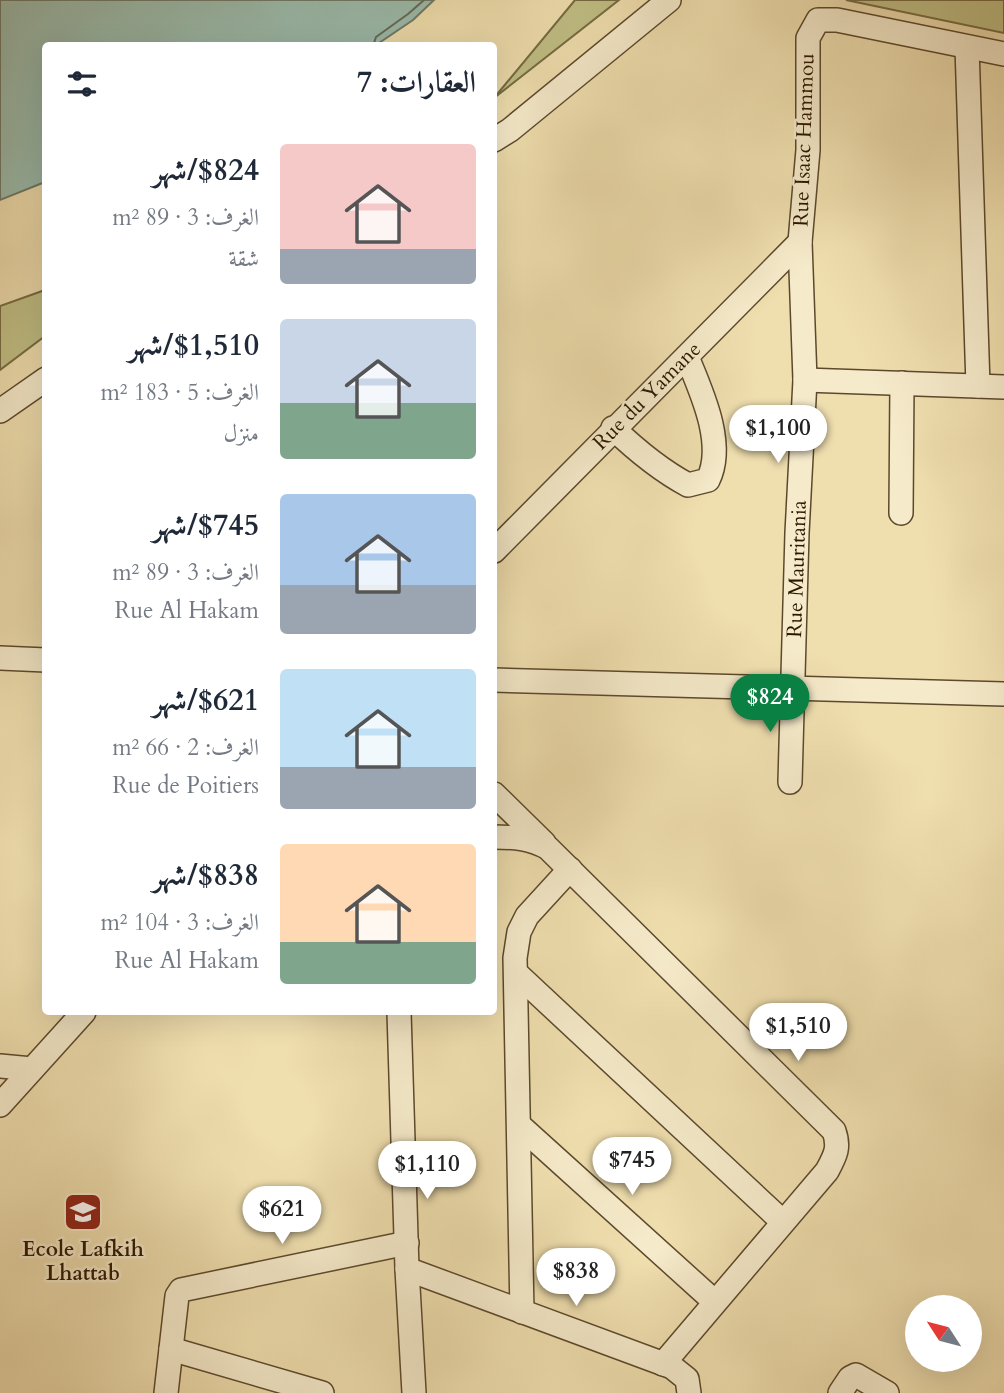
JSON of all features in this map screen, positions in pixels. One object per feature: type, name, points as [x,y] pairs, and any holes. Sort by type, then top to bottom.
[{"type":"street","points":[[497,138],[669,0]]},
{"type":"street","name":"Rue Isaac Hammou","points":[[800,242],[808,150],[808,38],[818,20],[838,20],[1004,54]]},
{"type":"street","points":[[967,47],[978,386]]},
{"type":"street","name":"Rue du Yamane","points":[[497,548],[800,242]]},
{"type":"street","name":"Rue Mauritania","points":[[790,782],[797,533],[805,380],[800,242]]},
{"type":"street","points":[[613,428],[636,450],[675,478],[688,485],[708,480],[713,470],[714,451],[707,404],[687,357]]},
{"type":"street","points":[[805,380],[1004,387]]},
{"type":"street","points":[[0,411],[42,382]]},
{"type":"street","points":[[901,513],[902,383]]},
{"type":"street","points":[[0,658],[42,660]]},
{"type":"street","points":[[497,680],[1004,694]]},
{"type":"street","points":[[497,797],[834,1131],[838,1144],[827,1171],[663,1364]]},
{"type":"street","points":[[497,837],[518,836],[535,840],[548,848]]},
{"type":"street","points":[[522,1312],[516,973],[519,933],[527,916],[570,869]]},
{"type":"street","points":[[516,973],[783,1222]]},
{"type":"street","points":[[0,1105],[81,1015]]},
{"type":"street","points":[[399,1015],[407,1269],[414,1393]]},
{"type":"street","points":[[0,1066],[32,1069]]},
{"type":"street","points":[[519,1125],[715,1302]]},
{"type":"street","points":[[166,1393],[178,1294],[183,1289],[407,1243]]},
{"type":"street","points":[[407,1269],[673,1367],[687,1379],[689,1393]]},
{"type":"street","points":[[171,1349],[322,1393]]},
{"type":"street","points":[[840,1393],[850,1378],[856,1375],[887,1393]]},
{"type":"shaded area","points":[[575,0],[619,0],[497,96]]},
{"type":"shaded area","points":[[846,0],[1004,0],[1004,33]]},
{"type":"shaded area","points":[[42,291],[42,338],[0,370],[0,306]]},
{"type":"water","points":[[0,0],[434,0],[413,20],[380,42],[42,42],[42,183],[0,200]]},
{"type":"place","name":"Ecole Lafkih Lhattab","points":[[83,1212]]}]
